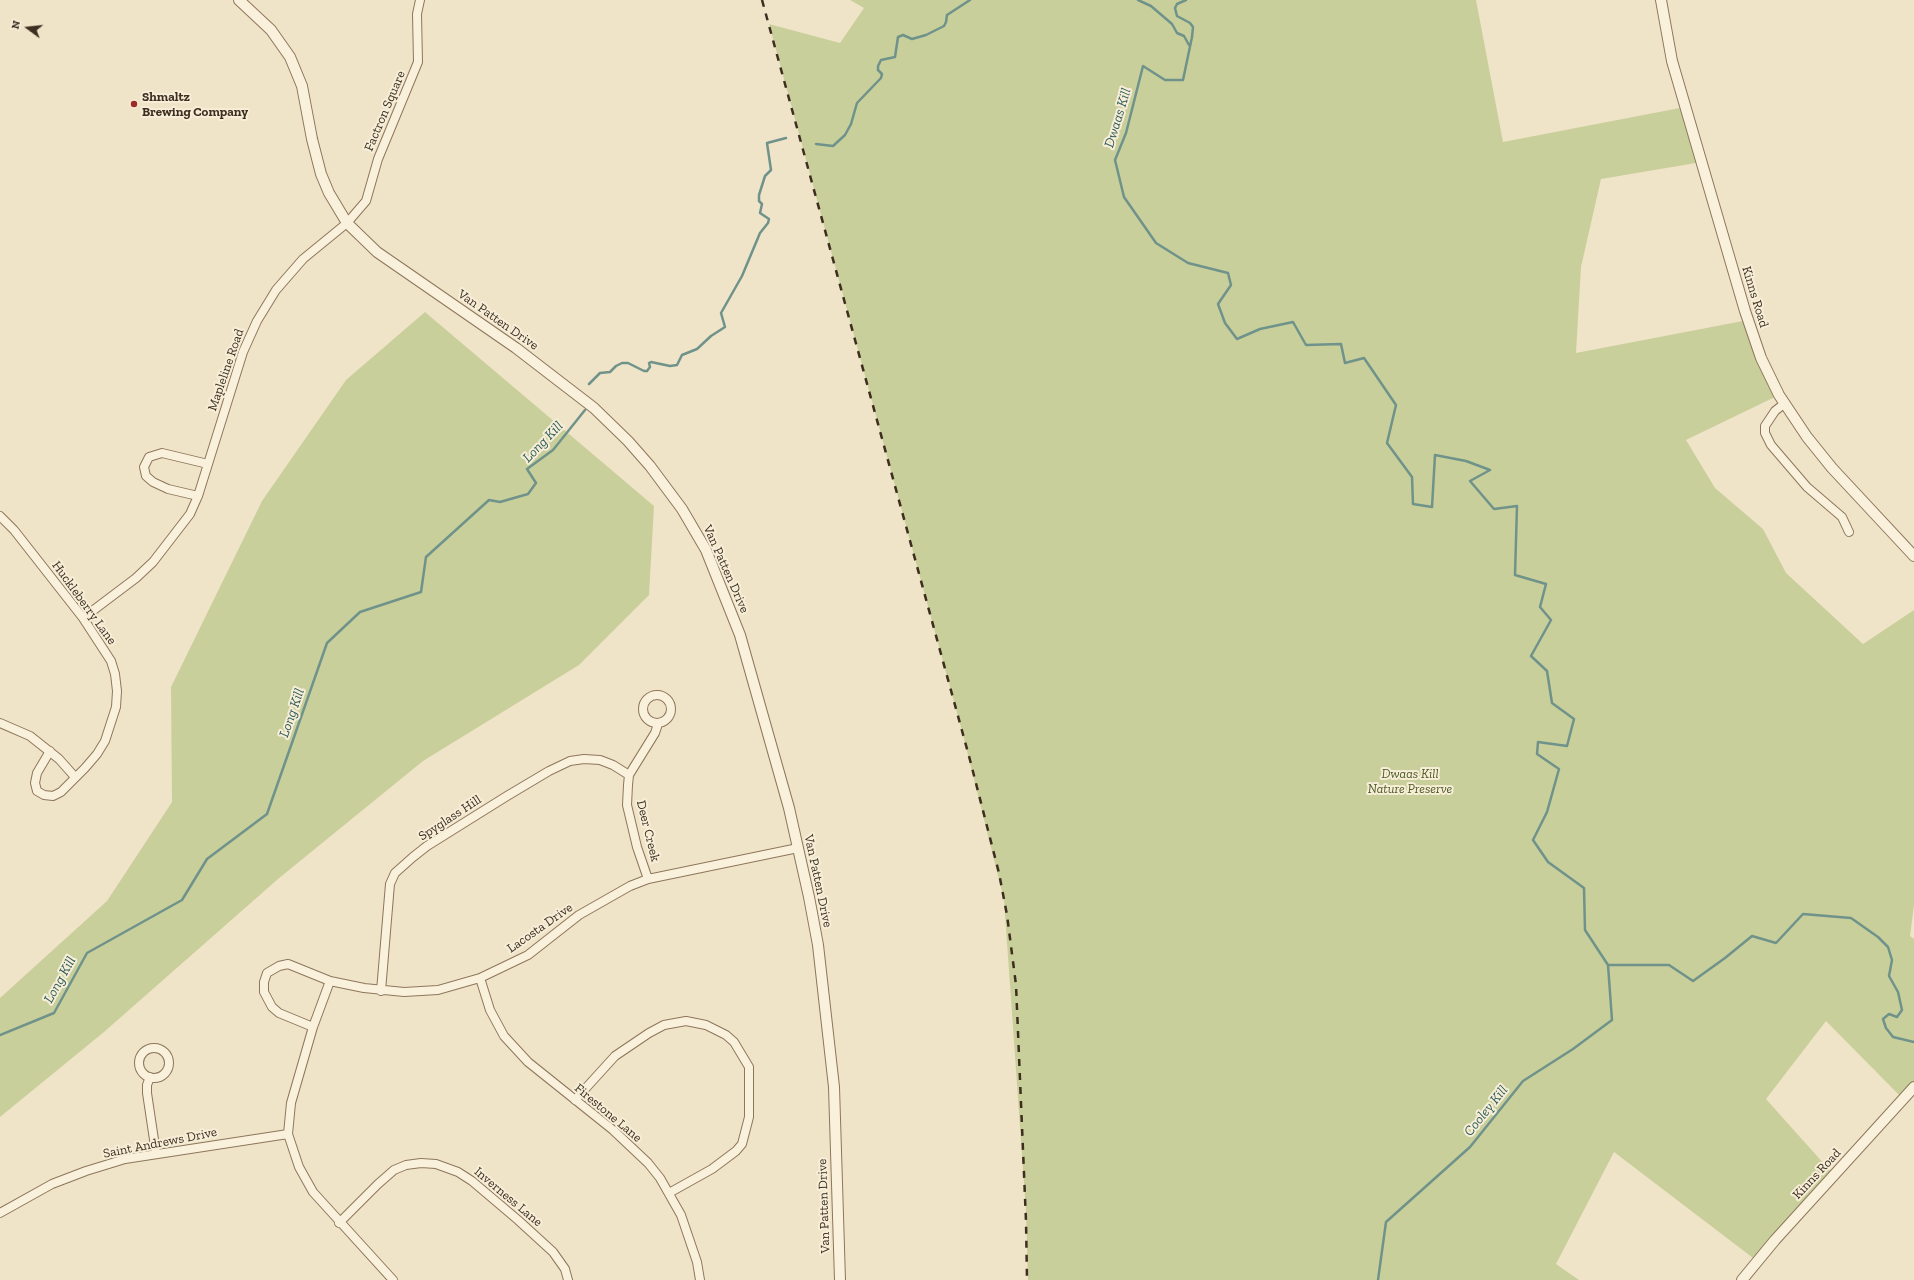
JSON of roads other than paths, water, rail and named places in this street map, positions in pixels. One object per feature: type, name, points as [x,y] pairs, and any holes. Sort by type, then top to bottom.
[{"type":"street","name":"Van Patten Drive","points":[[239,0],[271,30],[290,57],[302,86],[312,139],[321,174],[329,193],[347,223],[378,252],[516,348],[594,408],[628,441],[650,466],[682,509],[706,550],[740,635],[789,808],[818,945],[833,1079],[840,1280]]},
{"type":"street","name":"Factron Square","points":[[347,223],[366,201],[378,159],[418,62],[417,14],[420,0]]},
{"type":"street","name":"Kinns Road","points":[[1661,0],[1672,61],[1745,311],[1761,358],[1779,395],[1807,437],[1832,468],[1912,550]]},
{"type":"street","name":"Mapleline Road","points":[[83,618],[136,578],[153,562],[177,533],[190,514],[198,496],[243,352],[257,321],[276,290],[303,259],[347,223]]},
{"type":"street","points":[[1785,403],[1774,411],[1765,426],[1765,434],[1771,445],[1807,487],[1842,517],[1849,532]]},
{"type":"street","points":[[198,496],[168,489],[153,482],[146,476],[144,467],[149,457],[162,453],[208,464]]},
{"type":"street","name":"Huckleberry Lane","points":[[0,516],[14,530],[83,618],[111,661],[115,674],[117,691],[116,708],[105,741],[97,754],[61,792],[53,796],[44,795],[37,790],[35,783],[37,773],[50,752]]},
{"type":"street","points":[[0,723],[30,736],[50,752],[75,777]]},
{"type":"street","name":"Deer Creek","points":[[648,879],[637,847],[627,805],[629,775],[656,733],[658,724]]},
{"type":"street","name":"Spyglass Hill","points":[[381,991],[390,884],[395,873],[412,858],[427,846],[507,796],[549,771],[570,761],[584,759],[600,760],[613,765],[629,775]]},
{"type":"street","name":"Lacosta Drive","points":[[313,1027],[280,1013],[272,1006],[264,992],[264,982],[267,973],[272,969],[288,964],[330,981],[381,991],[404,992],[438,990],[480,978],[528,955],[579,915],[630,886],[648,879],[798,848]]},
{"type":"street","name":"Firestone Lane","points":[[480,978],[490,1010],[504,1036],[528,1062],[613,1130],[648,1163],[669,1193],[688,1233],[700,1280]]},
{"type":"street","points":[[330,981],[313,1027],[290,1103],[288,1134],[305,1180],[324,1206],[390,1279]]},
{"type":"street","points":[[575,1100],[614,1056],[649,1032],[664,1025],[686,1021],[706,1025],[726,1035],[734,1042],[748,1067],[749,1118],[742,1144],[736,1152],[669,1193]]},
{"type":"street","points":[[150,1077],[147,1085],[156,1153]]},
{"type":"street","name":"Kinns Road","points":[[1742,1280],[1775,1240],[1914,1087]]},
{"type":"street","name":"Saint Andrews Drive","points":[[0,1213],[52,1184],[86,1171],[125,1159],[156,1153],[288,1134]]},
{"type":"street","name":"Inverness Lane","points":[[339,1223],[394,1170],[406,1165],[421,1163],[436,1164],[458,1172],[472,1181],[518,1220],[553,1252],[565,1269],[568,1280]]},
{"type":"waterway","name":"Long Kill","points":[[816,144],[833,146],[845,135],[851,124],[857,103],[881,78],[882,74],[878,70],[881,60],[895,57],[898,37],[903,35],[912,39],[926,35],[944,26],[947,15],[970,0]]},
{"type":"waterway","name":"Long Kill","points":[[1138,0],[1151,6],[1172,24],[1177,33],[1184,36],[1189,45]]},
{"type":"waterway","name":"Dwaas Kill","points":[[1186,0],[1177,4],[1175,8],[1177,16],[1190,23],[1193,27],[1183,80],[1165,80],[1143,66],[1126,133],[1115,160],[1124,197],[1156,243],[1188,263],[1228,273],[1231,285],[1218,304],[1225,323],[1237,339],[1260,329],[1293,322],[1306,345],[1341,344],[1345,363],[1364,358],[1396,405],[1387,443],[1412,477],[1413,504],[1432,507],[1435,455],[1466,461],[1490,470],[1470,481],[1494,509],[1517,506],[1515,575],[1546,584],[1540,607],[1551,620],[1531,656],[1547,671],[1552,703],[1574,719],[1567,746],[1538,742],[1537,754],[1559,769],[1547,812],[1533,840],[1548,862],[1584,888],[1585,930],[1608,965],[1612,1020],[1573,1049],[1523,1081],[1470,1147],[1386,1222],[1378,1280]]},
{"type":"waterway","name":"Long Kill","points":[[589,384],[600,373],[610,372],[622,363],[628,363],[644,371],[647,371],[650,367],[649,363],[651,362],[670,366],[677,365],[682,355],[697,349],[711,336],[725,327],[721,313],[742,276],[760,233],[768,223],[769,219],[760,213],[762,204],[759,201],[759,195],[765,176],[771,170],[767,143],[786,138]]},
{"type":"waterway","name":"Long Kill","points":[[0,1035],[54,1013],[87,953],[182,900],[207,859],[267,814],[327,643],[360,612],[421,592],[426,557],[489,500],[500,502],[528,494],[536,483],[527,469],[553,450],[585,410]]},
{"type":"waterway","name":"Dwaas Kill","points":[[1608,965],[1669,965],[1693,981],[1752,936],[1776,943],[1803,914],[1851,918],[1878,937],[1888,947],[1892,960],[1889,976],[1898,992],[1902,1010],[1897,1017],[1889,1014],[1883,1019],[1886,1028],[1893,1037],[1914,1042]]},
{"type":"railway","points":[[762,0],[970,760],[999,873],[1007,915],[1016,985],[1027,1280]]},
{"type":"place","name":"Shmaltz Brewing Company","points":[[134,104]]},
{"type":"park label","name":"Dwaas Kill Nature Preserve","points":[[1410,782]]},
{"type":"water label","name":"Cooley Kill","points":[[1486,1111]]}]
